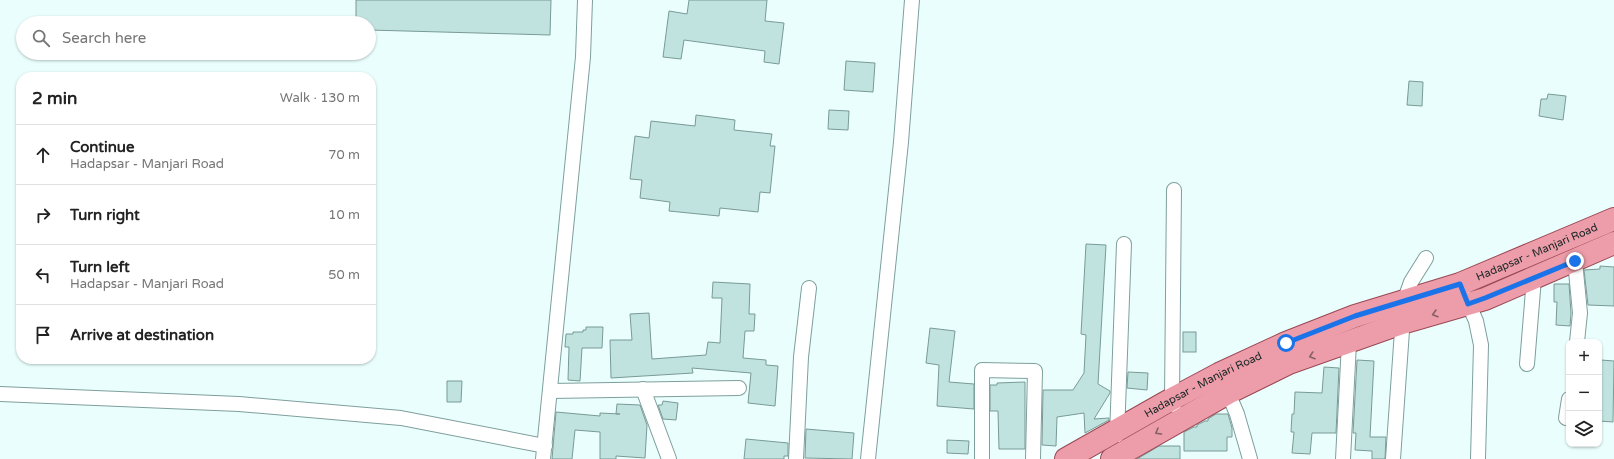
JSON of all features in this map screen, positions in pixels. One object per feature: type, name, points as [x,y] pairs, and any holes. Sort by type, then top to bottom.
[{"type":"main road","name":"Hadapsar - Manjari Road","points":[[1115,457],[1228,393],[1289,363],[1349,343],[1403,312],[1460,284],[1614,219]]},
{"type":"main road","name":"Hadapsar - Manjari Road","points":[[1066,459],[1219,374],[1286,343],[1355,316],[1468,304],[1575,261],[1614,243]]},
{"type":"street","points":[[0,394],[239,404],[401,418],[544,452],[583,57],[585,0]]},
{"type":"street","points":[[868,459],[901,142],[912,0]]},
{"type":"street","points":[[1174,190],[1172,399],[1178,421]]},
{"type":"street","points":[[1115,457],[1124,244]]},
{"type":"street","points":[[1393,459],[1403,312],[1411,282],[1426,258]]},
{"type":"street","points":[[1575,261],[1580,313],[1577,339]]},
{"type":"street","points":[[1527,364],[1534,278]]},
{"type":"street","points":[[1460,284],[1476,321],[1481,345],[1478,459]]},
{"type":"street","points":[[796,459],[801,357],[809,288]]},
{"type":"street","points":[[1343,459],[1349,343]]},
{"type":"street","points":[[982,459],[982,370],[1035,371],[1033,459]]},
{"type":"street","points":[[550,391],[739,388]]},
{"type":"street","points":[[643,389],[669,459]]},
{"type":"street","points":[[1228,393],[1237,414],[1250,459]]},
{"type":"building","points":[[356,0],[551,0],[550,35],[376,30],[376,16],[356,16]]},
{"type":"building","points":[[689,0],[767,0],[765,21],[784,23],[779,64],[764,62],[765,51],[684,40],[681,59],[663,57],[669,11],[687,14]]},
{"type":"building","points":[[846,61],[875,63],[873,92],[844,90]]},
{"type":"building","points":[[1409,81],[1423,82],[1422,106],[1407,105]]},
{"type":"building","points":[[1548,94],[1566,96],[1563,120],[1539,116],[1541,99],[1547,99]]},
{"type":"building","points":[[829,110],[849,111],[848,130],[828,129]]},
{"type":"building","points":[[696,115],[735,120],[734,130],[772,134],[770,146],[775,146],[770,193],[760,192],[758,212],[720,208],[719,216],[669,211],[670,202],[640,198],[642,180],[630,179],[635,136],[649,138],[651,121],[695,126]]},
{"type":"building","points":[[1086,244],[1106,245],[1098,384],[1110,391],[1110,393],[1094,419],[1109,418],[1109,420],[1085,433],[1084,413],[1057,417],[1056,446],[1042,445],[1043,390],[1073,390],[1084,373],[1086,335],[1081,334]]},
{"type":"building","points":[[1600,266],[1614,267],[1614,306],[1588,305],[1584,270],[1600,269]]},
{"type":"building","points":[[713,282],[750,284],[749,314],[755,314],[754,331],[745,331],[743,358],[766,360],[766,365],[778,366],[775,406],[748,403],[751,373],[692,368],[693,373],[611,378],[610,340],[632,340],[630,314],[649,313],[652,359],[706,355],[708,342],[720,343],[722,298],[712,298]]},
{"type":"building","points":[[1554,284],[1569,284],[1571,313],[1570,326],[1556,325],[1557,302],[1554,302]]},
{"type":"building","points":[[586,327],[603,327],[602,348],[582,348],[580,381],[568,380],[569,347],[565,347],[566,334],[583,332],[583,330],[586,330]]},
{"type":"building","points":[[930,328],[955,331],[949,382],[974,384],[974,409],[937,406],[939,365],[926,363]]},
{"type":"building","points":[[1183,332],[1196,332],[1196,352],[1183,352]]},
{"type":"building","points":[[1357,360],[1374,361],[1370,437],[1386,437],[1385,459],[1372,459],[1372,451],[1355,450],[1356,433],[1353,433]]},
{"type":"building","points":[[1602,360],[1614,361],[1613,422],[1602,421]]},
{"type":"building","points":[[1324,367],[1339,368],[1336,433],[1312,433],[1310,454],[1292,453],[1294,432],[1291,432],[1295,392],[1322,393]]},
{"type":"building","points":[[1128,372],[1148,373],[1147,390],[1127,388]]},
{"type":"building","points":[[447,381],[462,381],[461,402],[447,402]]},
{"type":"building","points":[[1025,382],[1025,449],[999,449],[998,411],[990,411],[990,385],[997,385],[997,383]]},
{"type":"building","points":[[663,401],[678,403],[676,420],[663,419],[658,405],[662,405]]},
{"type":"building","points":[[617,404],[640,405],[647,425],[645,458],[616,456],[616,459],[600,459],[600,432],[575,430],[572,459],[552,459],[556,412],[600,416],[600,413],[616,414]]},
{"type":"building","points":[[1216,414],[1228,414],[1232,428],[1232,437],[1227,437],[1227,451],[1184,451],[1184,432],[1197,427],[1197,425],[1205,421],[1208,421],[1208,419]]},
{"type":"building","points":[[806,429],[854,433],[852,459],[805,458]]},
{"type":"building","points":[[746,439],[788,443],[788,456],[784,456],[784,459],[744,459]]},
{"type":"building","points":[[947,440],[969,441],[968,454],[947,453]]},
{"type":"building","points":[[1159,446],[1180,446],[1180,459],[1137,459]]},
{"type":"route","points":[[1286,343],[1355,316],[1460,284],[1468,304],[1575,261]]}]
